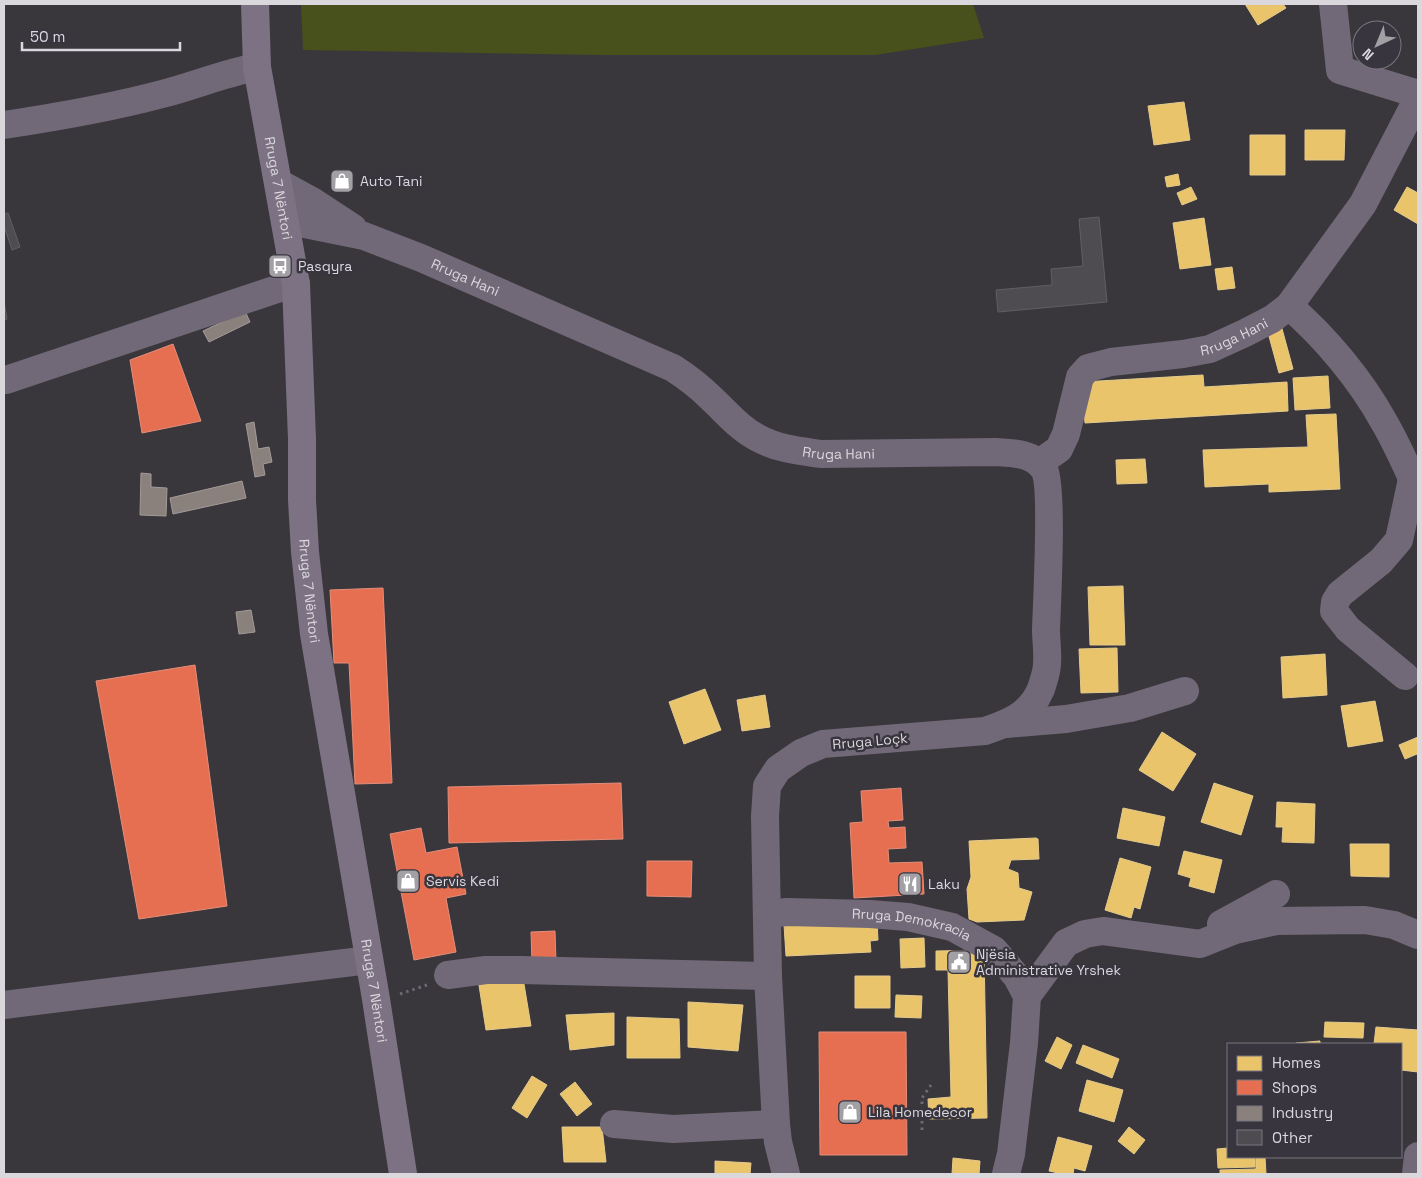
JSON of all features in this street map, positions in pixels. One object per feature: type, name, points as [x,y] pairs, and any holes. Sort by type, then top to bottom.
[{"type":"main road","name":"Rruga 7 Nëntori","points":[[255,4],[257,67],[296,284],[302,439],[302,500],[305,552],[314,634],[376,999],[403,1174]]},
{"type":"street","points":[[1333,4],[1340,70],[1418,94]]},
{"type":"street","points":[[4,125],[52,118],[125,103],[164,94],[231,71],[257,67]]},
{"type":"street","name":"Rruga Hani","points":[[285,220],[364,236],[422,258],[673,368],[691,380],[735,422],[757,438],[776,446],[822,454],[996,452],[1019,454],[1039,463],[1059,449],[1066,434],[1080,377],[1088,368],[1111,362],[1210,349],[1265,322],[1289,306],[1363,204],[1418,98]]},
{"type":"street","name":"Rruga Hani","points":[[279,183],[336,216],[364,236]]},
{"type":"street","points":[[6,380],[296,284]]},
{"type":"street","points":[[1289,306],[1306,320],[1353,375],[1384,421],[1415,485],[1399,540],[1380,561],[1340,594],[1335,602],[1334,611],[1348,629],[1405,676]]},
{"type":"street","name":"Rruga Loçk","points":[[786,1174],[778,1142],[776,1124],[768,976],[765,816],[767,786],[778,769],[801,754],[823,744],[985,731],[1007,724],[1027,712],[1040,690],[1047,665],[1047,480],[1045,471],[1039,463]]},
{"type":"street","points":[[1007,724],[1066,720],[1121,710],[1185,691]]},
{"type":"street","points":[[1200,944],[1210,930],[1276,894]]},
{"type":"street","name":"Rruga Demokracia","points":[[768,914],[787,912],[870,914],[908,917],[952,927],[994,950],[1017,977],[1027,996]]},
{"type":"street","points":[[1006,1174],[1012,1154],[1027,996],[1066,943],[1085,934],[1103,931],[1200,944],[1235,930],[1276,921],[1309,920],[1366,920],[1394,925],[1418,935]]},
{"type":"street","points":[[4,1005],[369,960]]},
{"type":"street","points":[[448,975],[486,970],[521,970],[768,976]]},
{"type":"street","points":[[614,1124],[672,1129],[776,1124]]},
{"type":"street","points":[[1416,1174],[1418,1156]]},
{"type":"path","points":[[376,999],[405,993],[448,975]]},
{"type":"path","points":[[922,1130],[922,1098],[931,1085]]},
{"type":"green space","points":[[301,4],[973,4],[984,38],[875,55],[599,55],[303,50]]},
{"type":"building: Homes","points":[[1245,4],[1283,4],[1286,8],[1258,25]]},
{"type":"building: Homes","points":[[1184,102],[1190,140],[1154,145],[1148,106]]},
{"type":"building: Homes","points":[[1305,130],[1345,130],[1344,160],[1305,160]]},
{"type":"building: Homes","points":[[1250,135],[1285,135],[1285,175],[1250,175]]},
{"type":"building: Homes","points":[[1178,174],[1180,185],[1167,187],[1165,177]]},
{"type":"building: Homes","points":[[1191,187],[1197,199],[1182,205],[1177,193]]},
{"type":"building: Homes","points":[[1407,187],[1418,193],[1418,224],[1394,210]]},
{"type":"building: Homes","points":[[1204,218],[1211,265],[1180,269],[1173,223]]},
{"type":"building: Homes","points":[[1232,267],[1235,288],[1218,290],[1215,269]]},
{"type":"building: Homes","points":[[1281,325],[1293,369],[1279,373],[1267,329]]},
{"type":"building: Homes","points":[[1203,375],[1204,387],[1287,382],[1288,411],[1085,423],[1082,382]]},
{"type":"building: Homes","points":[[1328,376],[1330,408],[1295,410],[1293,378]]},
{"type":"building: Homes","points":[[1336,414],[1340,489],[1269,492],[1269,484],[1205,487],[1203,450],[1308,447],[1306,415]]},
{"type":"building: Homes","points":[[1145,459],[1147,483],[1117,484],[1116,460]]},
{"type":"building: Homes","points":[[1123,586],[1125,645],[1090,645],[1088,587]]},
{"type":"building: Homes","points":[[1117,648],[1118,692],[1081,693],[1079,649]]},
{"type":"building: Homes","points":[[1325,654],[1327,695],[1283,698],[1281,657]]},
{"type":"building: Homes","points":[[705,689],[721,730],[684,744],[669,702]]},
{"type":"building: Homes","points":[[765,695],[770,727],[742,731],[737,700]]},
{"type":"building: Homes","points":[[1375,701],[1383,741],[1348,747],[1341,706]]},
{"type":"building: Homes","points":[[1162,732],[1196,754],[1173,791],[1139,770]]},
{"type":"building: Homes","points":[[1418,737],[1418,757],[1417,754],[1405,759],[1399,745]]},
{"type":"building: Homes","points":[[1214,783],[1253,796],[1241,835],[1201,822]]},
{"type":"building: Homes","points":[[1277,802],[1315,804],[1314,843],[1282,842],[1283,827],[1276,827]]},
{"type":"building: Homes","points":[[1123,808],[1165,817],[1159,846],[1117,838]]},
{"type":"building: Homes","points":[[1038,839],[1039,859],[1011,860],[1008,869],[1018,873],[1019,888],[1032,892],[1024,920],[977,922],[969,919],[967,889],[971,877],[969,841]]},
{"type":"building: Homes","points":[[1350,844],[1389,844],[1389,877],[1351,876]]},
{"type":"building: Homes","points":[[1184,851],[1222,860],[1214,893],[1189,886],[1191,878],[1178,874]]},
{"type":"building: Homes","points":[[1120,858],[1151,867],[1140,909],[1134,907],[1131,918],[1105,910]]},
{"type":"building: Homes","points":[[877,920],[878,940],[870,941],[871,952],[786,956],[784,925]]},
{"type":"building: Homes","points":[[924,938],[925,967],[901,968],[900,939]]},
{"type":"building: Homes","points":[[984,950],[987,1118],[929,1119],[928,1099],[951,1097],[948,970],[936,970],[936,951]]},
{"type":"building: Homes","points":[[855,976],[890,976],[890,1008],[855,1008]]},
{"type":"building: Homes","points":[[523,978],[531,1026],[486,1030],[478,979]]},
{"type":"building: Homes","points":[[896,995],[922,996],[921,1018],[895,1017]]},
{"type":"building: Homes","points":[[688,1002],[743,1005],[738,1051],[688,1047]]},
{"type":"building: Homes","points":[[614,1013],[614,1045],[570,1050],[566,1015]]},
{"type":"building: Homes","points":[[627,1017],[679,1019],[680,1058],[627,1058]]},
{"type":"building: Homes","points":[[1325,1022],[1364,1023],[1363,1038],[1324,1037]]},
{"type":"building: Homes","points":[[1376,1027],[1418,1030],[1418,1072],[1402,1070],[1402,1043],[1374,1043]]},
{"type":"building: Homes","points":[[1057,1037],[1072,1045],[1061,1069],[1045,1061]]},
{"type":"building: Homes","points":[[1320,1041],[1320,1043],[1296,1043]]},
{"type":"building: Homes","points":[[1083,1045],[1119,1059],[1112,1078],[1076,1063]]},
{"type":"building: Homes","points":[[532,1076],[547,1085],[527,1118],[512,1108]]},
{"type":"building: Homes","points":[[1087,1080],[1123,1090],[1114,1122],[1079,1111]]},
{"type":"building: Homes","points":[[575,1082],[592,1104],[577,1116],[560,1094]]},
{"type":"building: Homes","points":[[562,1127],[602,1127],[606,1162],[564,1162]]},
{"type":"building: Homes","points":[[1129,1127],[1145,1140],[1134,1154],[1118,1141]]},
{"type":"building: Homes","points":[[1058,1137],[1092,1146],[1085,1171],[1074,1168],[1073,1174],[1063,1174],[1049,1171]]},
{"type":"building: Homes","points":[[1227,1148],[1227,1158],[1255,1158],[1255,1167],[1218,1168],[1217,1149]]},
{"type":"building: Homes","points":[[953,1158],[980,1161],[979,1174],[952,1174]]},
{"type":"building: Homes","points":[[1256,1158],[1265,1158],[1266,1174],[1220,1174],[1220,1170],[1256,1169]]},
{"type":"building: Homes","points":[[715,1161],[751,1163],[750,1174],[715,1174]]},
{"type":"building: Shops","points":[[173,344],[201,421],[142,433],[130,360]]},
{"type":"building: Shops","points":[[383,588],[392,783],[355,784],[349,663],[334,663],[330,590]]},
{"type":"building: Shops","points":[[195,665],[227,906],[139,919],[96,681]]},
{"type":"building: Shops","points":[[621,783],[623,839],[449,843],[448,787]]},
{"type":"building: Shops","points":[[901,788],[903,820],[888,821],[889,828],[905,827],[906,848],[888,849],[889,863],[922,862],[924,894],[854,898],[850,823],[863,822],[861,791]]},
{"type":"building: Shops","points":[[421,828],[426,853],[457,847],[466,894],[446,898],[456,952],[414,960],[390,834]]},
{"type":"building: Shops","points":[[647,861],[692,861],[691,897],[647,896]]},
{"type":"building: Shops","points":[[555,931],[556,962],[532,963],[531,932]]},
{"type":"building: Shops","points":[[819,1032],[906,1032],[907,1155],[820,1155]]},
{"type":"building: Industry","points":[[245,311],[250,322],[209,342],[203,331]]},
{"type":"building: Industry","points":[[254,422],[258,449],[269,447],[272,462],[263,464],[265,475],[255,477],[246,424]]},
{"type":"building: Industry","points":[[141,473],[151,474],[151,487],[167,488],[166,516],[140,515]]},
{"type":"building: Industry","points":[[242,481],[246,498],[173,514],[170,498]]},
{"type":"building: Industry","points":[[251,610],[255,632],[239,634],[236,612]]},
{"type":"building: Other","points":[[8,213],[20,247],[12,250],[4,226],[4,214]]},
{"type":"building: Other","points":[[1099,217],[1107,302],[998,312],[996,290],[1052,285],[1051,269],[1083,266],[1079,219]]},
{"type":"building: Other","points":[[4,301],[7,319],[4,320]]},
{"type":"place","name":"Auto Tani","points":[[342,181]]},
{"type":"place","name":"Pasqyra","points":[[280,266]]},
{"type":"place","name":"Servis Kedi","points":[[408,881]]},
{"type":"place","name":"Laku","points":[[910,884]]},
{"type":"place","name":"Njësia Administrative Yrshek","points":[[959,962]]},
{"type":"place","name":"Lila Homedecor","points":[[850,1112]]}]
